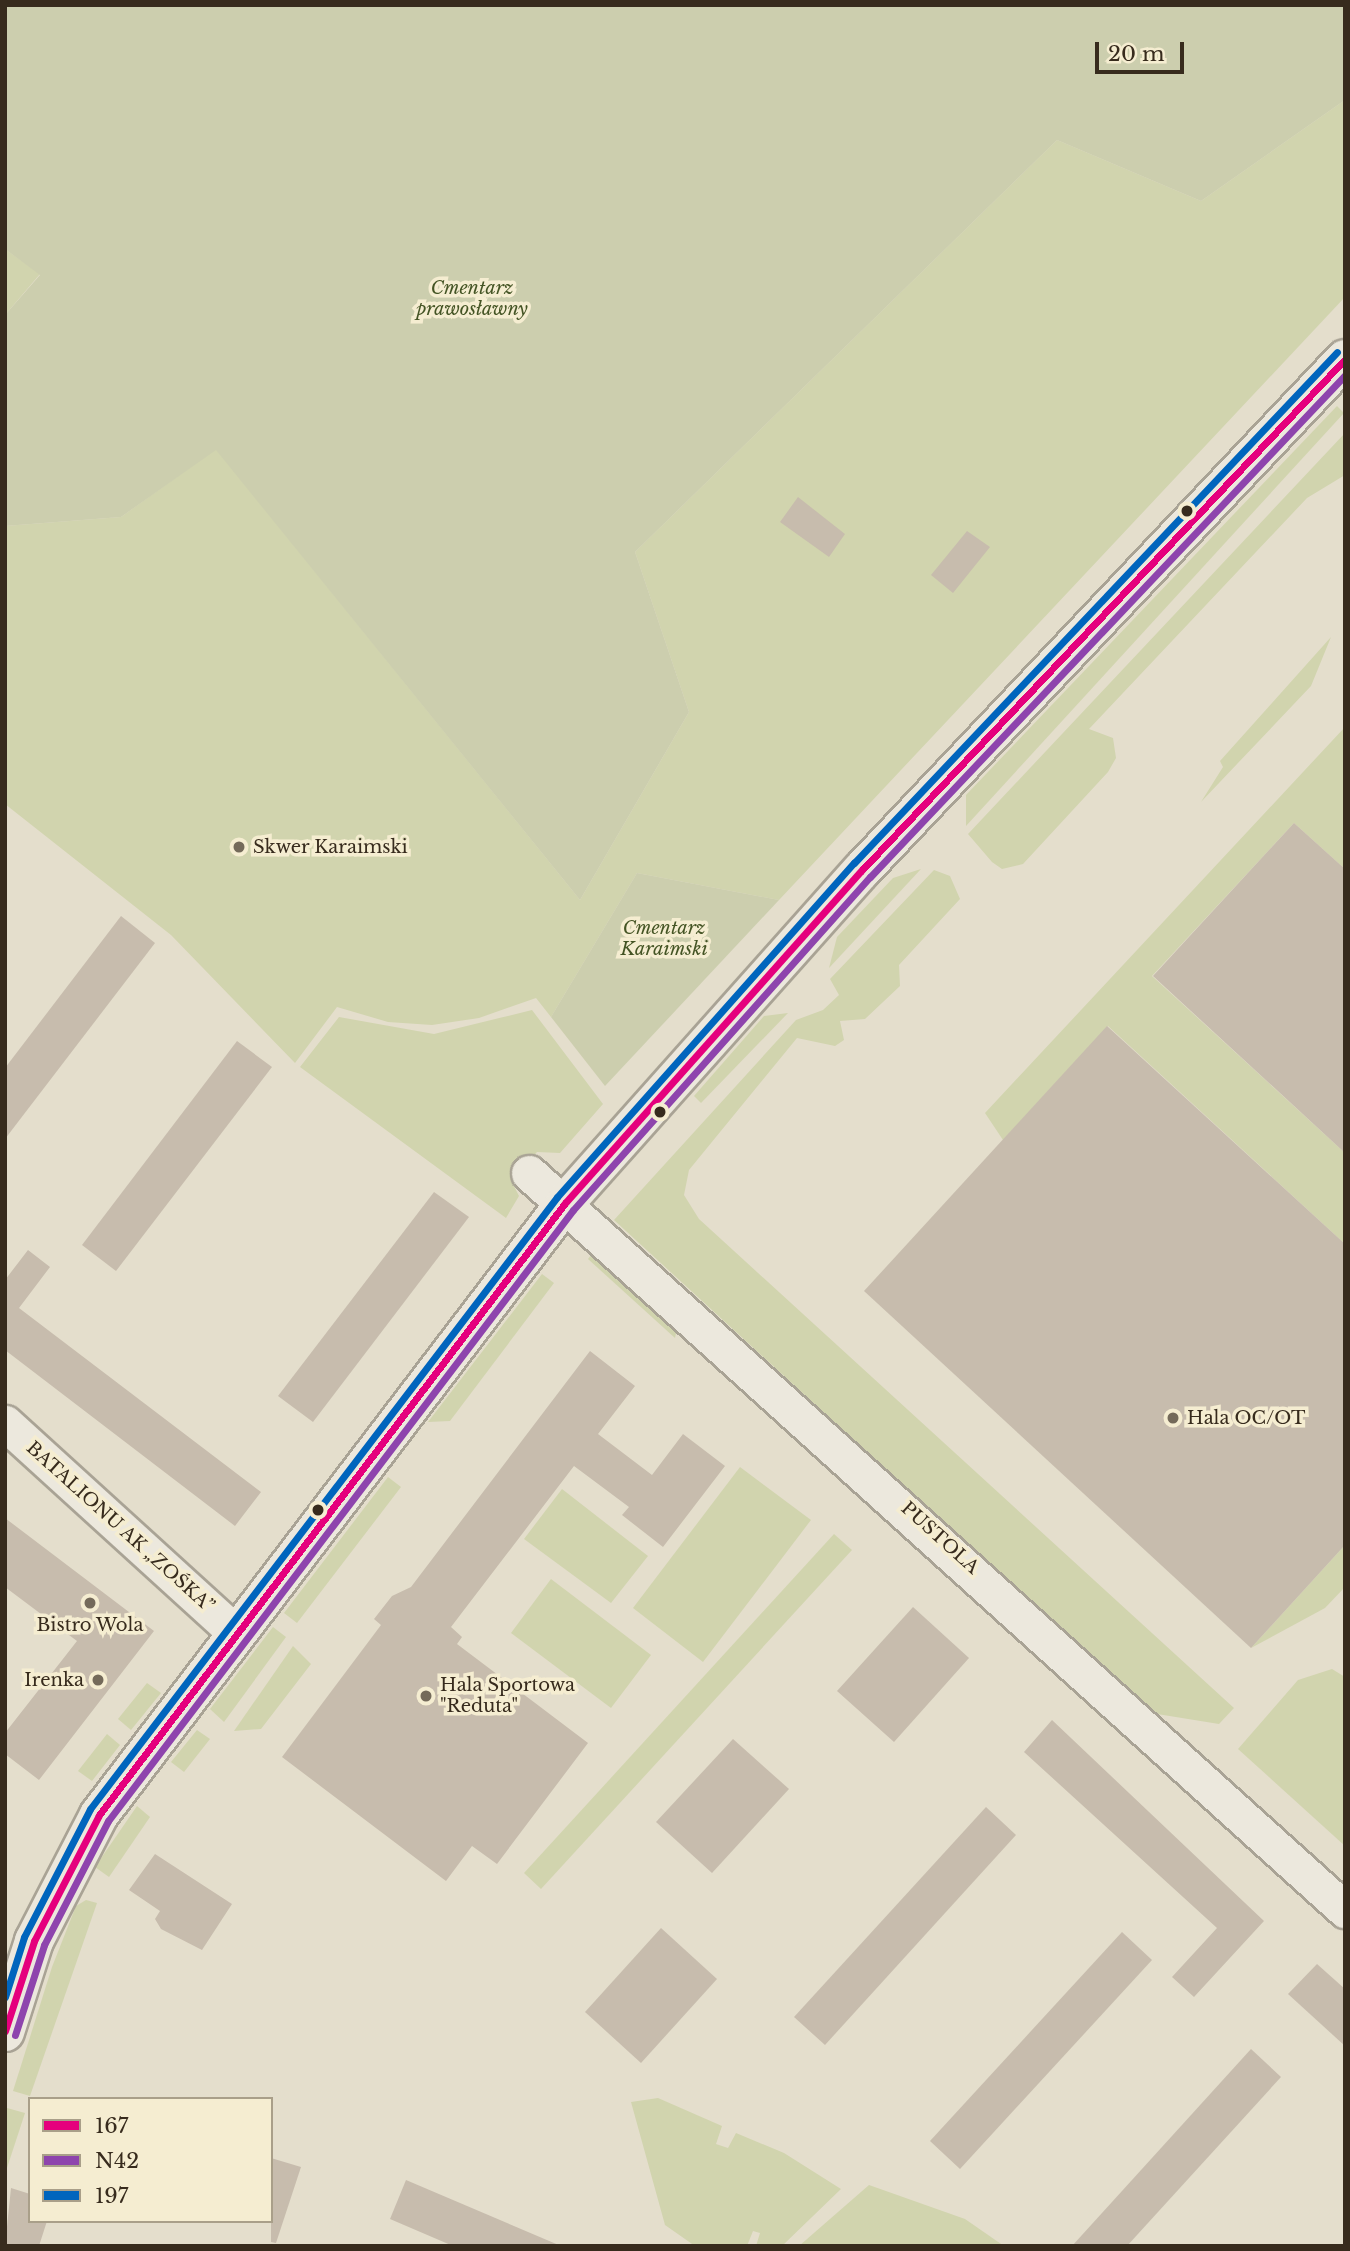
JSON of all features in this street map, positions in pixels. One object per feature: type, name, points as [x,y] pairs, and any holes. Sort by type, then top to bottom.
[{"type":"street","points":[[5,2032],[34,1941],[74,1858],[235,1632],[565,1202],[853,880],[1345,359]]},
{"type":"street","name":"PUSTOLA","points":[[529,1173],[565,1202],[1345,1910]]},
{"type":"street","name":"BATALIONU AK „ZOŚKA”","points":[[5,1423],[235,1632]]},
{"type":"green space","name":"Cmentarz prawosławny","points":[[5,5],[1345,5],[1345,100],[1201,201],[1057,140],[635,552],[689,712],[580,900],[216,450],[121,517],[5,526],[5,315],[40,275],[5,249]]},
{"type":"green space","points":[[1345,100],[1345,297],[779,900],[637,873],[551,1017],[536,998],[479,1018],[432,1025],[388,1022],[337,1007],[295,1063],[171,935],[5,804],[5,526],[121,517],[216,449],[580,900],[689,712],[635,552],[1057,140],[1201,201]]},
{"type":"green space","points":[[5,249],[40,274],[5,315]]},
{"type":"green space","points":[[1337,406],[1344,413],[966,826],[966,795]]},
{"type":"green space","points":[[1345,433],[1345,475],[1307,498],[1089,729],[1113,738],[1116,758],[1108,772],[1023,864],[1002,869],[992,862],[968,834]]},
{"type":"green space","points":[[1331,637],[1311,686],[1201,802],[1223,767],[1220,761]]},
{"type":"green space","points":[[1345,727],[1345,869],[1294,823],[1152,976],[1345,1153],[1345,1244],[1108,1026],[1003,1140],[985,1113]]},
{"type":"green space","points":[[921,869],[829,968],[837,937],[893,878]]},
{"type":"green space","points":[[934,870],[950,876],[960,899],[899,965],[900,986],[865,1019],[840,1021],[844,1040],[835,1046],[797,1038],[689,1170],[684,1195],[699,1219],[1234,1708],[1219,1724],[1151,1713],[614,1220],[796,1020],[823,1010],[839,995],[830,979]]},
{"type":"green space","name":"Cmentarz Karaimski","points":[[637,873],[779,900],[605,1086],[551,1017]]},
{"type":"green space","points":[[532,1010],[603,1104],[560,1153],[537,1152],[512,1182],[519,1196],[506,1218],[300,1067],[339,1017],[434,1034]]},
{"type":"green space","points":[[788,1013],[701,1103],[694,1096],[764,1016]]},
{"type":"green space","points":[[595,1250],[678,1324],[675,1338],[588,1259]]},
{"type":"green space","points":[[542,1274],[554,1283],[450,1421],[428,1422]]},
{"type":"green space","points":[[740,1467],[811,1520],[703,1662],[633,1608]]},
{"type":"green space","points":[[388,1477],[401,1487],[297,1623],[284,1613]]},
{"type":"green space","points":[[562,1489],[648,1556],[611,1603],[524,1539]]},
{"type":"green space","points":[[834,1534],[852,1550],[541,1889],[524,1873]]},
{"type":"green space","points":[[1345,1545],[1345,1587],[1325,1608],[1251,1648]]},
{"type":"green space","points":[[551,1579],[651,1655],[611,1708],[511,1633]]},
{"type":"green space","points":[[273,1627],[286,1637],[224,1722],[210,1709]]},
{"type":"green space","points":[[293,1646],[311,1664],[261,1729],[234,1731]]},
{"type":"green space","points":[[1332,1669],[1345,1677],[1345,1846],[1238,1749],[1298,1680]]},
{"type":"green space","points":[[147,1683],[161,1693],[131,1730],[118,1719]]},
{"type":"green space","points":[[197,1730],[210,1739],[184,1772],[171,1762]]},
{"type":"green space","points":[[107,1734],[120,1745],[92,1781],[78,1771]]},
{"type":"green space","points":[[137,1806],[150,1817],[109,1877],[95,1867]]},
{"type":"green space","points":[[86,1900],[97,1903],[30,2096],[13,2091],[52,1967],[76,1906]]},
{"type":"green space","points":[[658,2098],[722,2126],[716,2144],[728,2148],[736,2133],[784,2153],[841,2189],[782,2246],[756,2246],[760,2233],[753,2231],[747,2246],[695,2246],[665,2225],[631,2102]]},
{"type":"green space","points":[[7,2108],[25,2113],[5,2174],[5,2114]]},
{"type":"green space","points":[[869,2185],[965,2219],[1004,2246],[799,2246]]},
{"type":"building","points":[[798,497],[845,534],[829,557],[780,522]]},
{"type":"building","points":[[967,531],[990,547],[953,593],[931,575]]},
{"type":"building","points":[[1294,823],[1345,869],[1345,1153],[1153,976]]},
{"type":"building","points":[[121,916],[155,943],[5,1139],[5,1068]]},
{"type":"building","name":"Hala OC/OT","points":[[1107,1026],[1345,1244],[1345,1545],[1251,1648],[864,1291]]},
{"type":"building","points":[[237,1041],[272,1067],[116,1271],[82,1245]]},
{"type":"building","points":[[434,1192],[469,1217],[313,1422],[278,1396]]},
{"type":"building","points":[[28,1250],[50,1267],[19,1308],[261,1492],[235,1526],[5,1350],[5,1280]]},
{"type":"building","name":"Hala Sportowa \"Reduta\"","points":[[590,1351],[635,1386],[598,1434],[652,1475],[683,1434],[725,1466],[663,1547],[622,1515],[629,1507],[574,1466],[451,1627],[462,1637],[457,1644],[588,1743],[497,1864],[472,1846],[446,1881],[282,1757],[381,1625],[374,1619],[392,1596],[411,1587]]},
{"type":"building","points":[[5,1518],[154,1631],[39,1780],[5,1754],[5,1733],[77,1641],[5,1587]]},
{"type":"building","points":[[913,1607],[969,1658],[894,1742],[837,1691]]},
{"type":"building","points":[[1052,1720],[1264,1921],[1194,1997],[1172,1977],[1217,1928],[1024,1752]]},
{"type":"building","points":[[733,1739],[789,1789],[712,1873],[656,1822]]},
{"type":"building","points":[[986,1807],[1016,1835],[825,2045],[794,2017]]},
{"type":"building","points":[[155,1854],[232,1904],[202,1950],[161,1929],[155,1919],[160,1911],[129,1890]]},
{"type":"building","points":[[661,1928],[717,1979],[641,2063],[585,2012]]},
{"type":"building","points":[[1122,1932],[1152,1960],[960,2169],[930,2141]]},
{"type":"building","points":[[1317,1964],[1345,1989],[1345,2046],[1288,1994]]},
{"type":"building","points":[[1251,2049],[1281,2077],[1127,2246],[1072,2246]]},
{"type":"building","points":[[273,2159],[301,2167],[276,2243],[271,2242]]},
{"type":"building","points":[[406,2180],[561,2246],[453,2246],[390,2219]]},
{"type":"building","points":[[11,2188],[28,2193],[28,2223],[46,2223],[39,2246],[5,2246]]},
{"type":"transit line","name":"197","points":[[5,1997],[24,1937],[90,1809],[557,1197],[854,863],[1337,352]]},
{"type":"transit line","name":"167","points":[[5,2031],[34,1941],[99,1815],[565,1203],[862,870],[1345,359]]},
{"type":"transit line","name":"N42","points":[[15,2035],[44,1945],[108,1821],[573,1210],[870,877],[1345,375]]},
{"type":"place","name":"Skwer Karaimski","points":[[239,847]]},
{"type":"place","name":"Hala OC/OT","points":[[1173,1418]]},
{"type":"place","name":"Bistro Wola","points":[[90,1603]]},
{"type":"place","name":"Irenka","points":[[98,1680]]},
{"type":"place","name":"Hala Sportowa \"Reduta\"","points":[[426,1696]]}]
